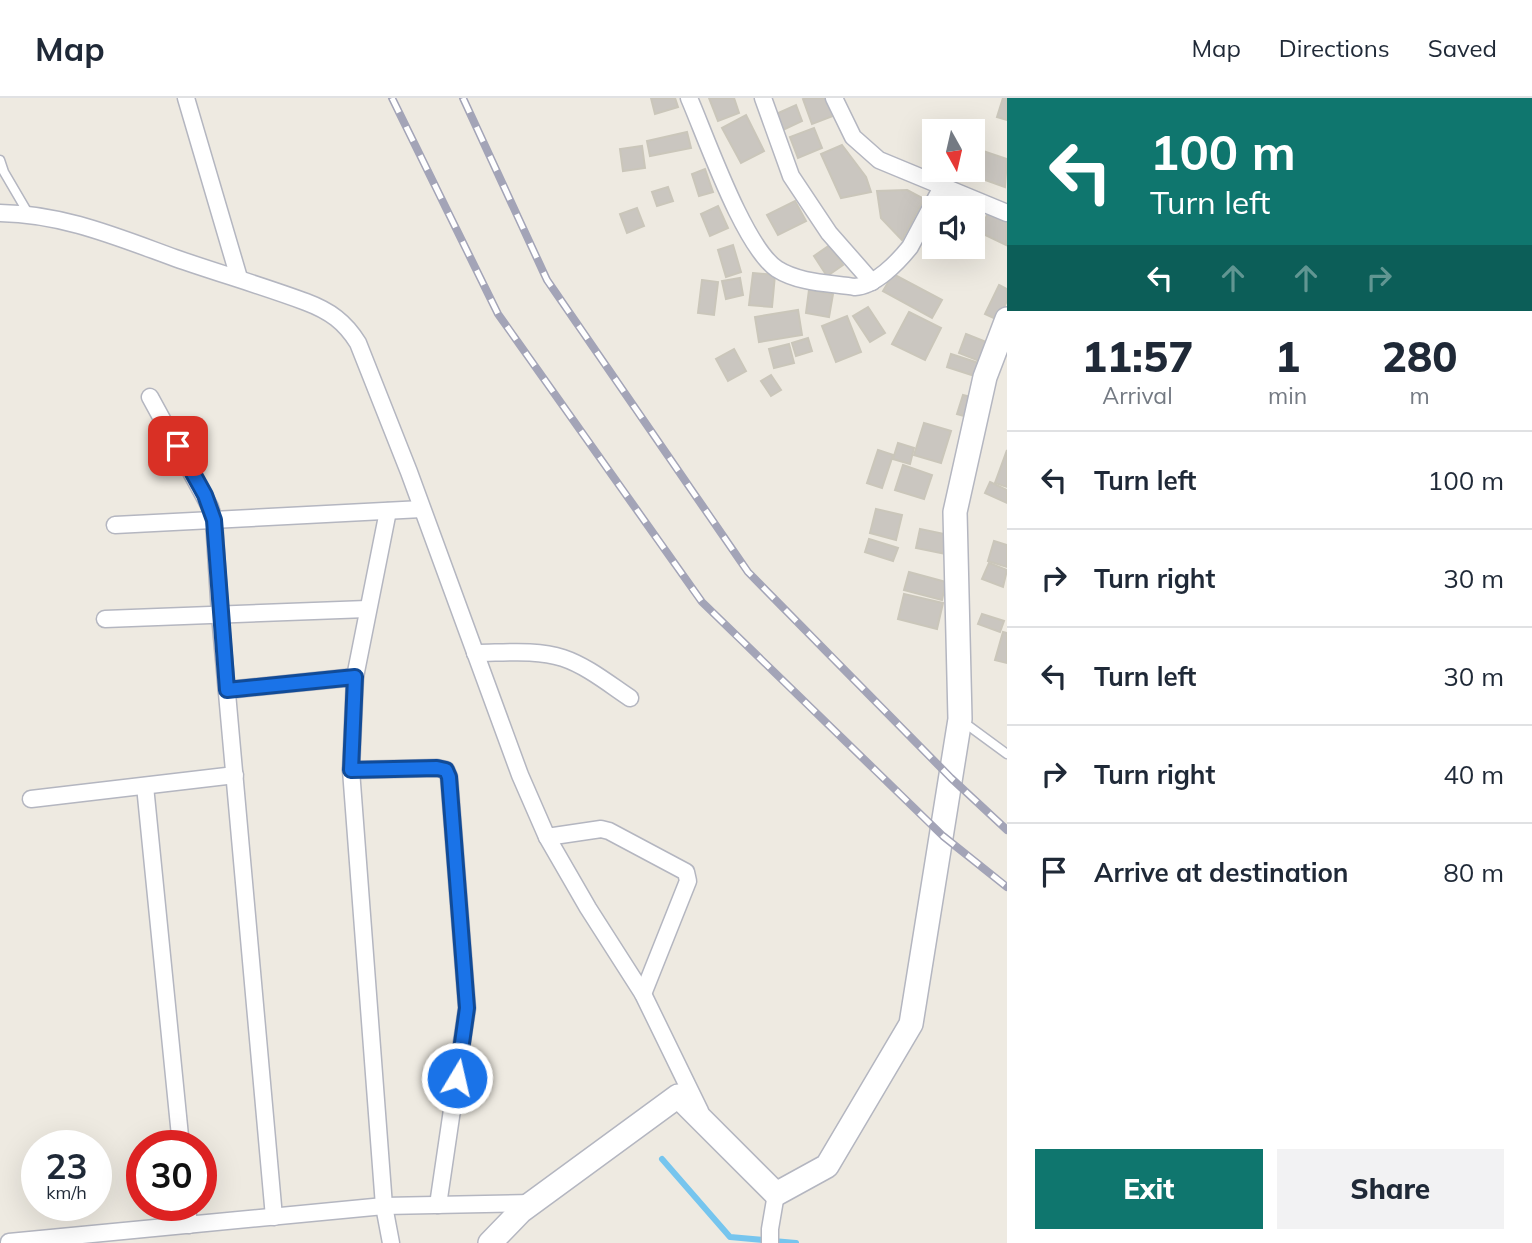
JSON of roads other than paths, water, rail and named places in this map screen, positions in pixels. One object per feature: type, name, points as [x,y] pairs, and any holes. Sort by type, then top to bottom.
[{"type":"street","points":[[186,98],[239,278]]},
{"type":"street","points":[[690,98],[729,194],[763,257],[793,277],[855,287],[863,287],[872,282],[910,247],[943,185]]},
{"type":"street","points":[[763,98],[791,176],[829,233],[872,282]]},
{"type":"street","points":[[834,98],[853,137],[879,160],[1007,213]]},
{"type":"street","points":[[0,213],[28,213],[63,219],[109,233],[325,309],[350,329],[358,343],[422,509],[520,775],[547,837],[643,994],[705,1123]]},
{"type":"street","points":[[776,1194],[827,1166],[911,1024],[960,719],[955,512],[985,377],[1007,319]]},
{"type":"street","points":[[150,397],[205,495],[214,520],[220,615],[274,1217]]},
{"type":"street","points":[[115,526],[422,509]]},
{"type":"street","points":[[388,511],[355,677],[351,770],[384,1206],[391,1243]]},
{"type":"street","points":[[105,619],[368,609]]},
{"type":"street","points":[[475,653],[540,653],[562,657],[577,663],[631,698]]},
{"type":"street","points":[[227,690],[355,677]]},
{"type":"street","points":[[351,770],[437,768],[446,770],[449,777],[467,1008],[438,1205]]},
{"type":"street","points":[[31,799],[234,775]]},
{"type":"street","points":[[145,786],[179,1130]]},
{"type":"street","points":[[547,837],[593,830],[609,831],[686,872],[688,881],[643,994]]},
{"type":"street","points":[[491,1243],[521,1211],[678,1096],[776,1194]]},
{"type":"street","points":[[770,1243],[776,1194]]},
{"type":"street","points":[[9,1242],[384,1206],[533,1203]]},
{"type":"street","points":[[189,1221],[189,1225]]},
{"type":"lane","points":[[0,160],[28,213]]},
{"type":"lane","points":[[960,719],[1007,754]]},
{"type":"waterway","points":[[662,1159],[730,1237],[796,1243]]},
{"type":"railway","points":[[392,98],[498,314],[702,602],[943,836],[1007,887]]},
{"type":"railway","points":[[463,98],[547,280],[748,572],[951,778],[1007,830]]}]
